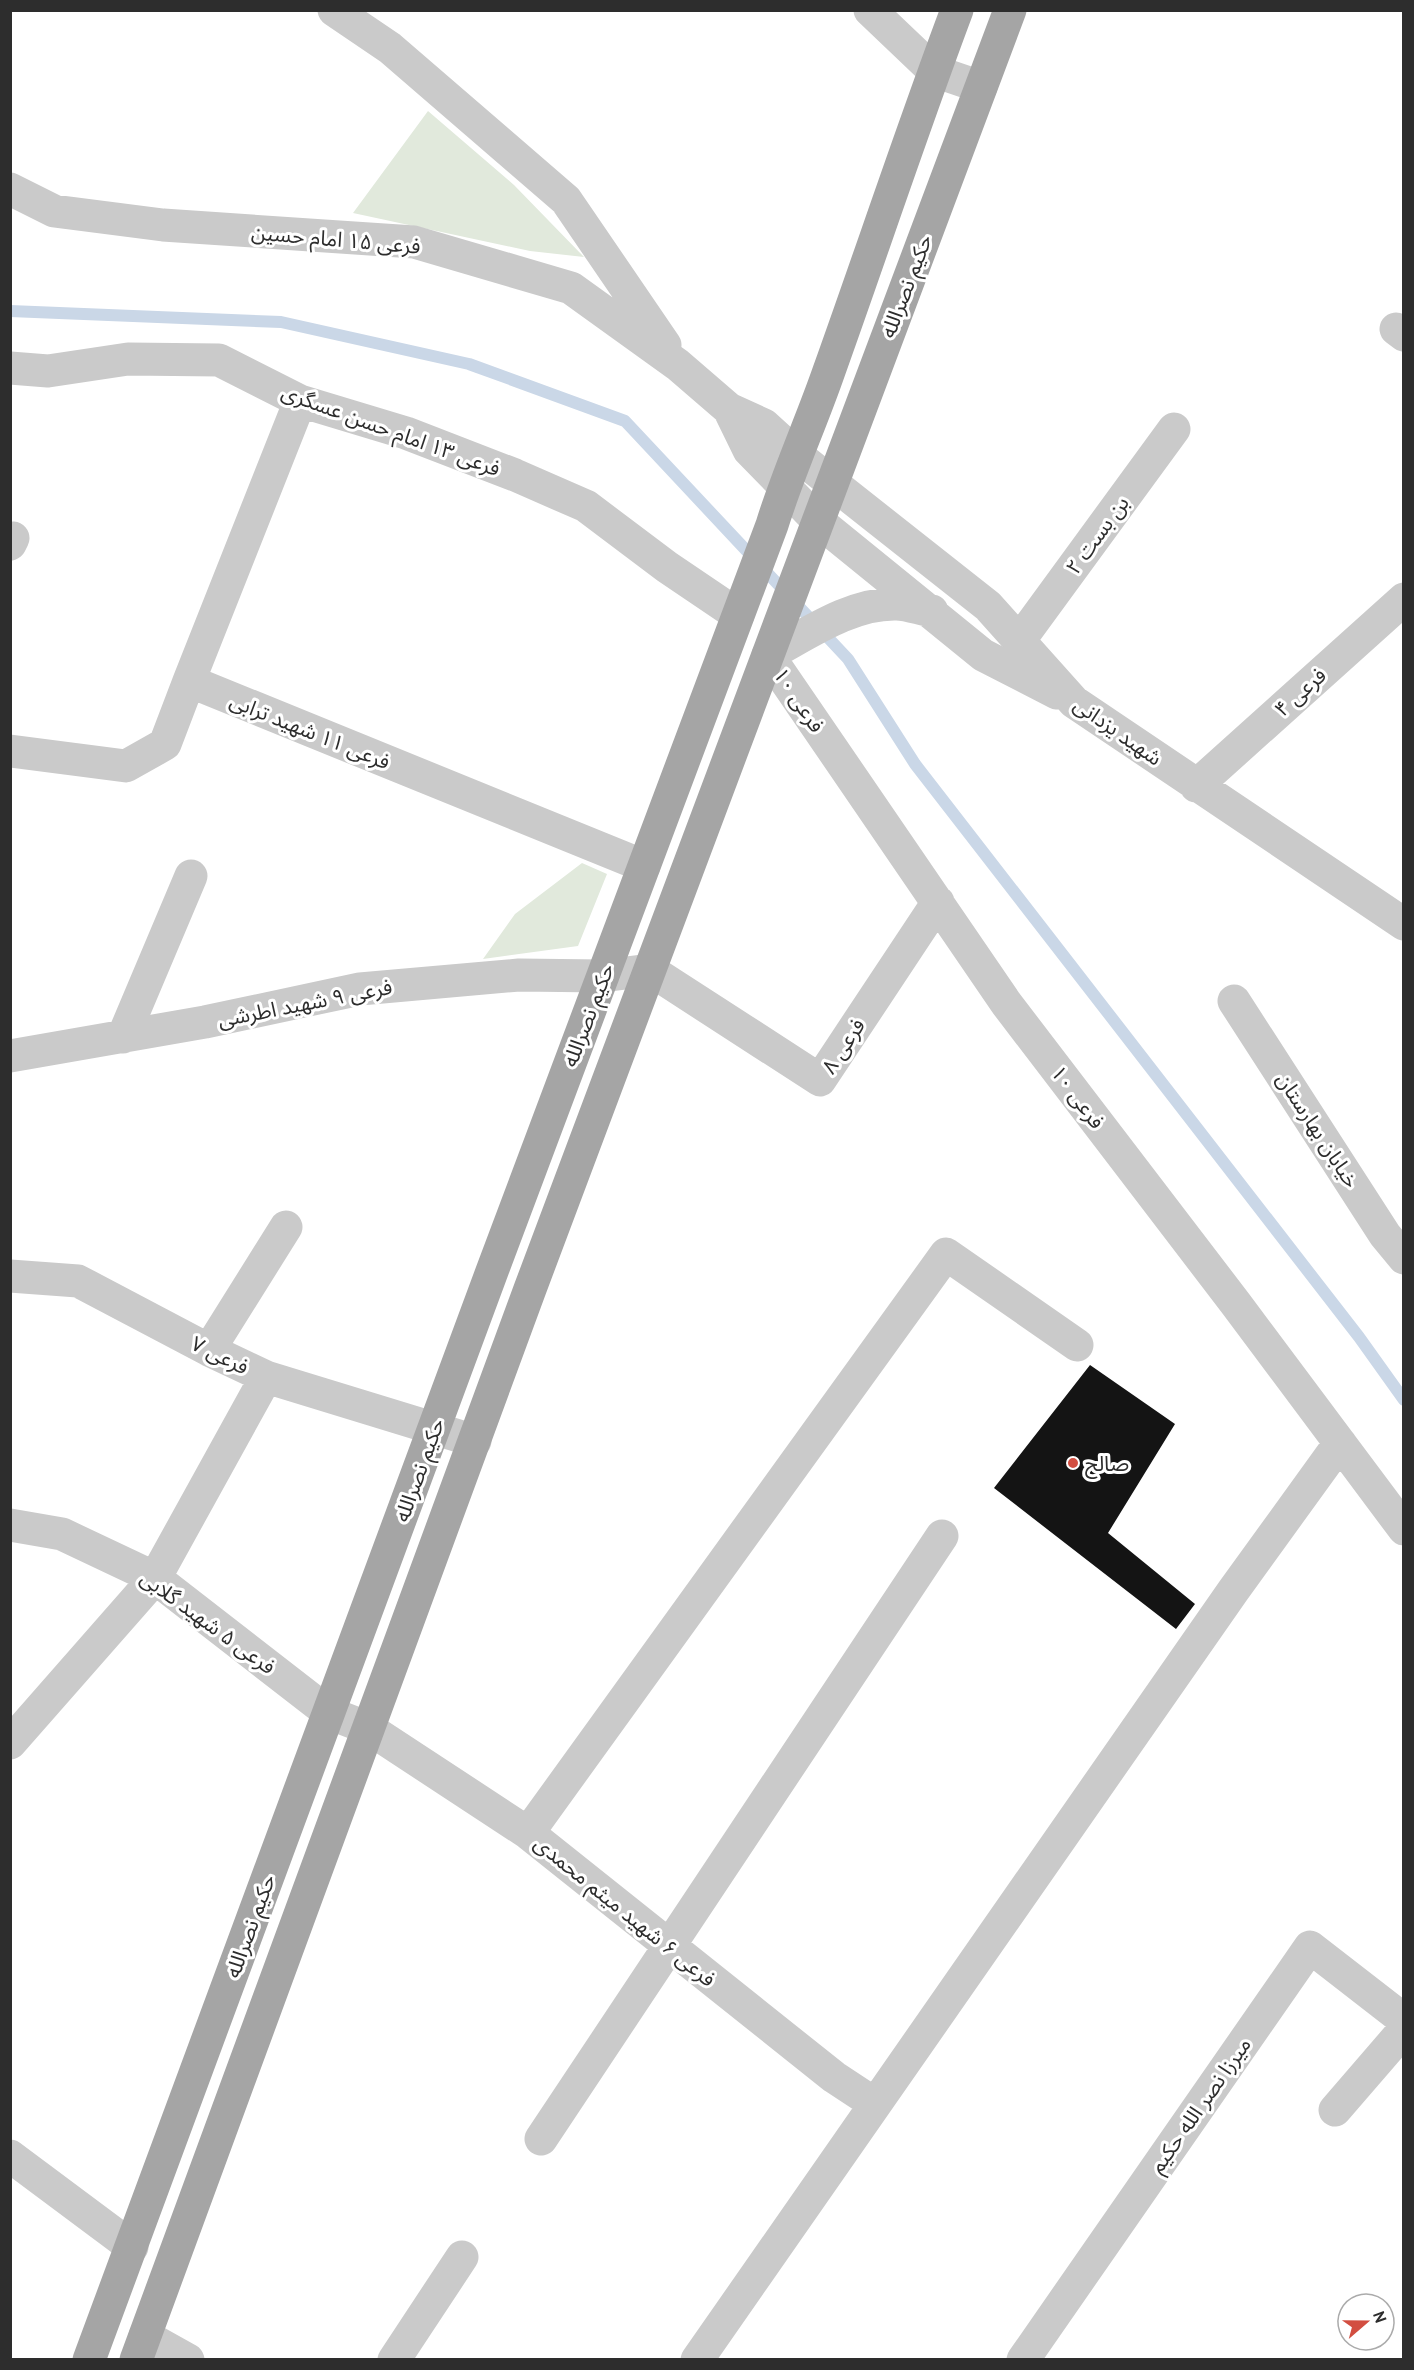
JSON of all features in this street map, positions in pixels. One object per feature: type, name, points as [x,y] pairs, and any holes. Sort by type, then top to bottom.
[{"type":"main road","name":"حکیم نصرالله","points":[[90,2360],[772,525],[784,487],[798,456],[957,10]]},
{"type":"main road","name":"حکیم نصرالله","points":[[141,2348],[368,1728],[1010,10]]},
{"type":"street","points":[[334,10],[390,48],[566,200],[678,365]]},
{"type":"street","points":[[870,10],[934,71],[981,87]]},
{"type":"street","name":"فرعی ۱۵ امام حسین","points":[[10,189],[54,211],[163,225],[414,242],[571,288],[678,365],[729,409],[764,425],[798,456],[832,482]]},
{"type":"street","name":"فرعی ۱۳ امام حسن عسگری","points":[[10,368],[48,371],[128,359],[219,360],[300,401],[406,433],[515,475],[586,506],[667,567],[738,615]]},
{"type":"street","points":[[10,751],[126,766],[165,744],[300,401]]},
{"type":"street","name":"فرعی ۱۵ امام حسین","points":[[729,409],[749,450],[818,521],[932,611],[983,655],[1074,702]]},
{"type":"street","name":"بن بست ۲","points":[[1019,641],[1174,429]]},
{"type":"street","name":"شهید یزدانی","points":[[832,482],[988,606],[1074,702],[1404,924]]},
{"type":"street","name":"فرعی ۴","points":[[1196,786],[1404,599]]},
{"type":"street","points":[[768,655],[835,620],[867,608],[896,604],[932,611]]},
{"type":"street","name":"فرعی ۱۰","points":[[768,655],[1006,1003],[1404,1529]]},
{"type":"street","name":"فرعی ۱۱ شهید ترابی","points":[[189,681],[644,866]]},
{"type":"street","points":[[123,1037],[191,876]]},
{"type":"street","name":"فرعی ۸","points":[[650,970],[820,1080],[938,902]]},
{"type":"street","name":"فرعی ۹ شهید اطرشی","points":[[10,1056],[205,1022],[360,989],[519,975],[603,976],[650,970]]},
{"type":"street","name":"خیابان بهارستان","points":[[1234,1000],[1385,1235],[1404,1258]]},
{"type":"street","points":[[209,1350],[286,1227]]},
{"type":"street","points":[[528,1833],[946,1254],[1077,1345]]},
{"type":"street","name":"فرعی ۷","points":[[10,1276],[78,1281],[209,1350],[266,1377],[475,1441]]},
{"type":"street","points":[[10,1743],[155,1578],[266,1377]]},
{"type":"street","points":[[697,2360],[1226,1601],[1340,1443]]},
{"type":"street","name":"فرعی ۵ شهید گلابی","points":[[10,1525],[62,1534],[155,1578],[329,1713],[368,1728]]},
{"type":"street","points":[[541,2139],[942,1536]]},
{"type":"street","name":"فرعی ۶ شهید میثم محمدی","points":[[368,1728],[528,1833],[834,2077],[875,2104]]},
{"type":"street","name":"میرزا نصر الله حکیم","points":[[1023,2360],[1310,1947],[1404,2020]]},
{"type":"street","points":[[1335,2110],[1404,2030]]},
{"type":"street","points":[[10,2156],[132,2247]]},
{"type":"street","points":[[394,2360],[462,2257]]},
{"type":"street","points":[[141,2348],[188,2360]]},
{"type":"shaded area","points":[[428,111],[514,185],[584,257],[530,251],[353,213]]},
{"type":"shaded area","points":[[582,863],[607,874],[578,946],[483,959],[515,914]]},
{"type":"building","points":[[1090,1365],[1175,1424],[1108,1533],[1195,1604],[1176,1629],[994,1488]]},
{"type":"waterway","points":[[10,311],[281,322],[469,364],[625,421],[848,659],[915,764],[1359,1337],[1404,1400]]},
{"type":"place","name":"صالح","points":[[1073,1463]]}]
